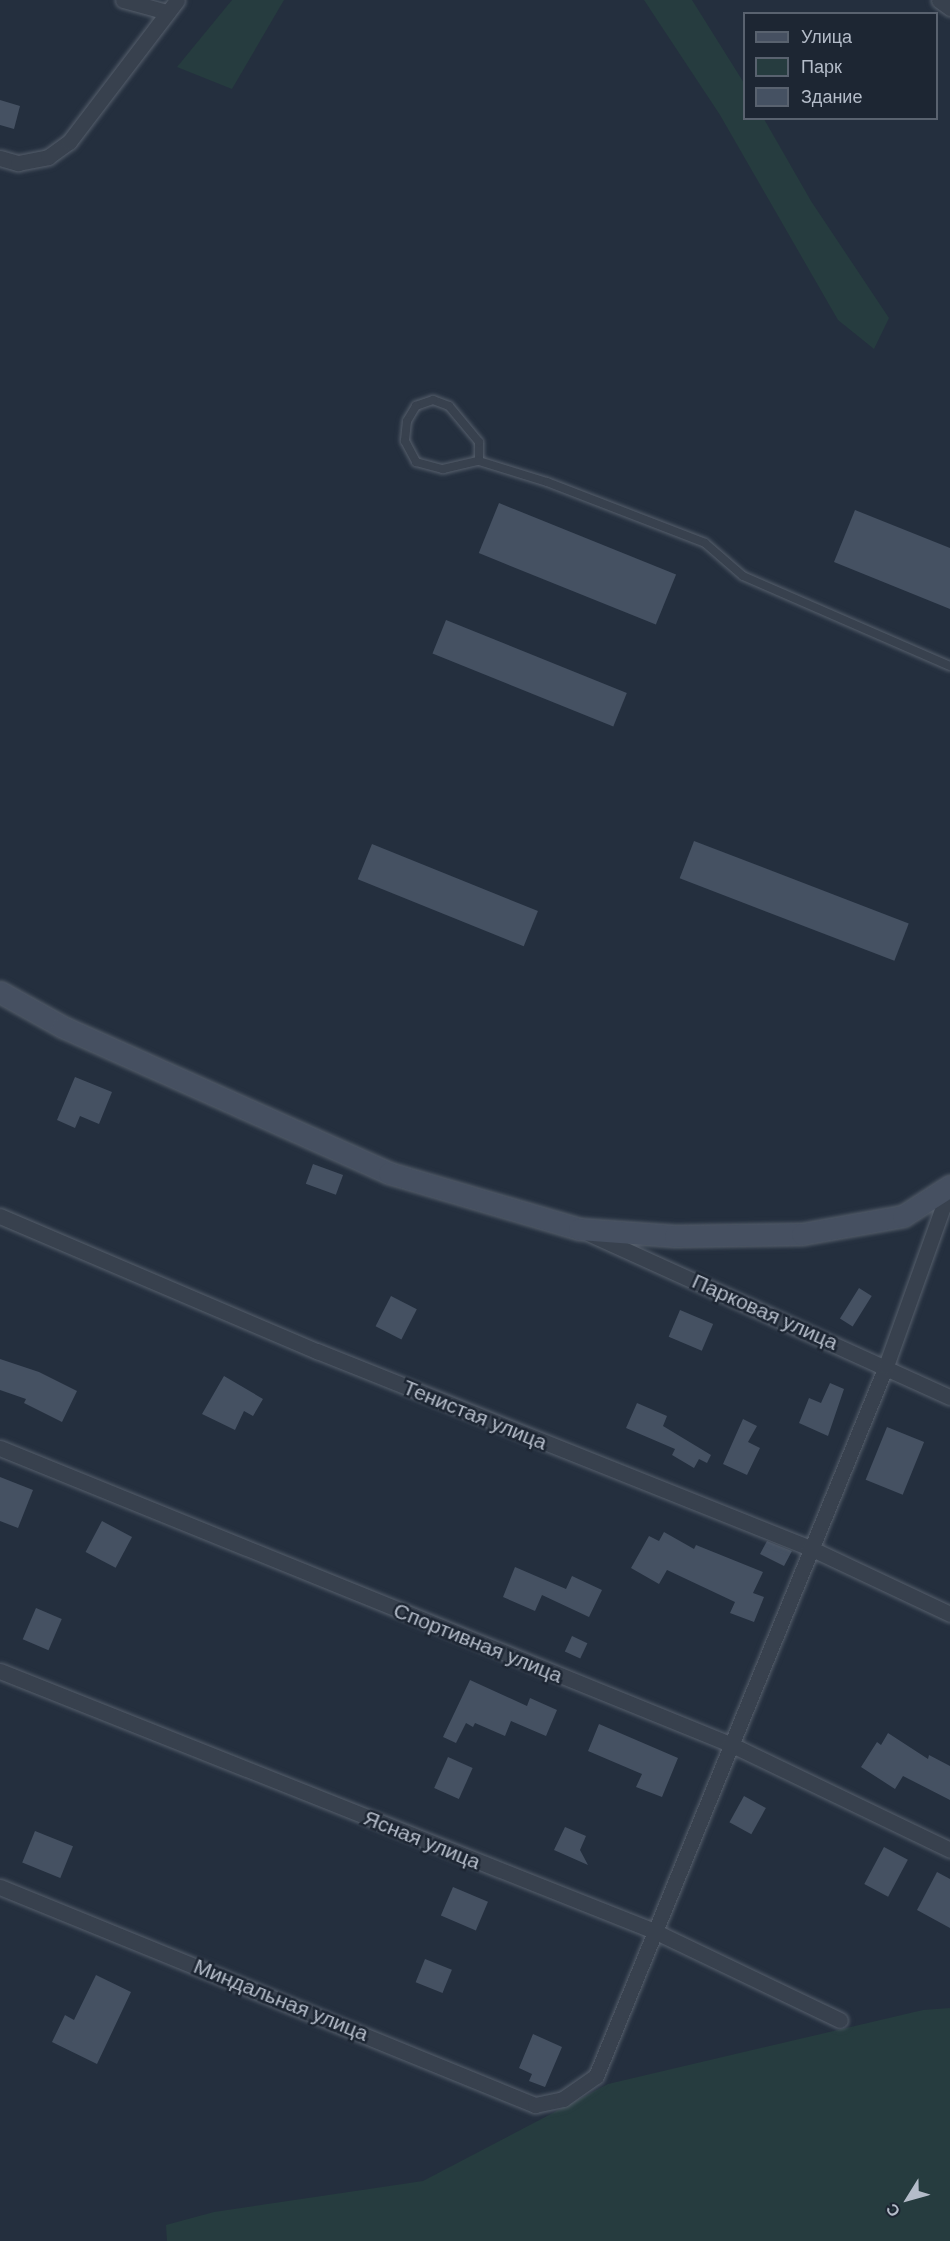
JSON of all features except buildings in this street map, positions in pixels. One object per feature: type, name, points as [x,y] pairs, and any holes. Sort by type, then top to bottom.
[{"type":"street","points":[[123,0],[172,6]]},
{"type":"street","points":[[939,0],[950,8]]},
{"type":"street","points":[[0,158],[18,163],[48,157],[69,142],[172,6]]},
{"type":"street","points":[[2,995],[388,1173],[579,1229],[675,1236],[802,1234],[903,1216],[950,1187]]},
{"type":"street","points":[[654,1931],[886,1366],[950,1187]]},
{"type":"street","name":"Тенистая улица","points":[[0,1216],[306,1347],[810,1548],[950,1614]]},
{"type":"street","name":"Парковая улица","points":[[579,1229],[886,1366],[950,1397]]},
{"type":"street","name":"Спортивная улица","points":[[0,1448],[730,1744],[950,1850]]},
{"type":"street","name":"Ясная улица","points":[[0,1671],[654,1931],[840,2020]]},
{"type":"street","name":"Миндальная улица","points":[[0,1887],[535,2105],[563,2099],[596,2076],[654,1931]]},
{"type":"lane","points":[[479,461],[479,442],[449,406],[433,400],[416,406],[407,421],[405,441],[416,462],[443,469],[479,461],[547,482],[705,543],[743,576],[950,666]]},
{"type":"green space","points":[[232,0],[284,0],[232,89],[177,67]]},
{"type":"green space","points":[[644,0],[692,0],[743,81],[743,120],[765,120],[811,201],[889,318],[874,349],[838,320],[720,115]]},
{"type":"green space","points":[[950,2008],[950,2241],[167,2241],[166,2225],[214,2212],[423,2181],[608,2084],[923,2010]]}]
